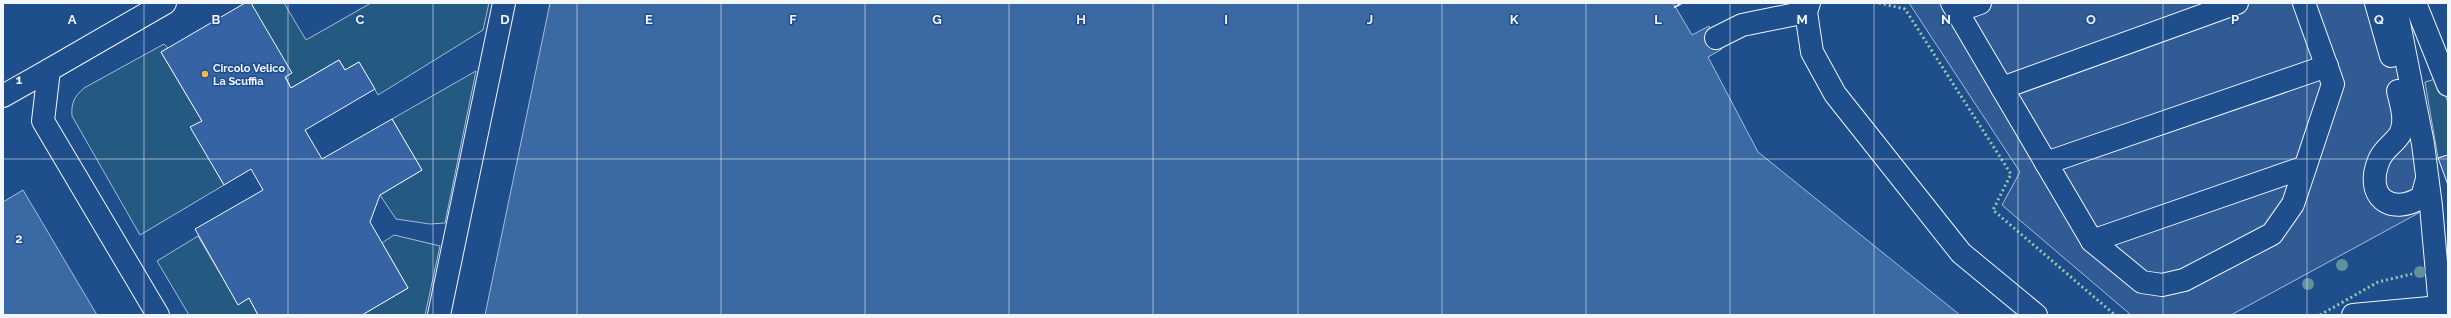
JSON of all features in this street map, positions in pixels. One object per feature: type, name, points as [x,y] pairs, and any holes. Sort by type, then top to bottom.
[{"type":"street","points":[[3,96],[165,3]]},
{"type":"street","points":[[438,315],[504,3]]},
{"type":"street","points":[[1980,3],[1954,7],[2092,241],[2142,282],[2162,285],[2184,280],[2272,234],[2293,204],[2333,84],[2304,3]]},
{"type":"street","points":[[2002,88],[2238,3]]},
{"type":"street","points":[[2313,3],[2313,29]]},
{"type":"street","points":[[2376,3],[2386,36],[2404,113],[2400,134],[2386,147],[2379,160],[2374,185],[2379,196],[2386,203],[2398,206],[2411,204],[2422,197],[2428,179]]},
{"type":"street","points":[[2353,315],[2444,311],[2428,179],[2394,3]]},
{"type":"street","points":[[2414,3],[2448,85]]},
{"type":"street","points":[[1716,38],[1742,26],[1808,8],[1812,52],[1835,94],[1961,253],[2036,315]]},
{"type":"street","points":[[2046,163],[2327,66]]},
{"type":"street","points":[[49,70],[43,121],[158,315]]},
{"type":"street","points":[[2092,241],[2305,167]]},
{"type":"shaded area","points":[[251,3],[284,3],[306,40],[371,3],[489,3],[483,30],[378,95],[359,62],[345,70],[339,60],[291,88]]},
{"type":"shaded area","points":[[550,3],[1673,3],[1692,35],[1709,26],[1722,49],[1708,57],[1758,152],[1960,315],[485,315]]},
{"type":"shaded area","points":[[1909,3],[2389,3],[2437,203],[2231,315],[2131,315],[2002,205],[2020,172]]},
{"type":"shaded area","points":[[164,44],[168,48],[161,52],[202,121],[191,127],[224,185],[140,235],[72,116],[72,107],[76,97],[84,88]]},
{"type":"shaded area","points":[[476,71],[445,223],[430,224],[396,219],[380,195],[422,170],[392,119]]},
{"type":"shaded area","points":[[2439,78],[2448,103],[2448,155],[2438,158],[2425,82]]},
{"type":"shaded area","points":[[23,190],[97,315],[3,315],[3,202]]},
{"type":"shaded area","points":[[394,235],[440,246],[425,315],[362,315],[408,288],[382,243]]},
{"type":"shaded area","points":[[198,236],[238,304],[249,298],[258,315],[189,315],[157,261]]},
{"type":"building","points":[[245,3],[251,3],[292,73],[285,77],[291,88],[339,60],[345,70],[359,62],[375,89],[305,130],[322,159],[392,119],[422,170],[380,195],[370,222],[408,288],[362,315],[258,315],[249,298],[238,305],[195,229],[263,190],[251,169],[224,185],[190,127],[202,121],[161,52]]},
{"type":"building","points":[[2448,155],[2448,185],[2438,158]]},
{"type":"hedge","points":[[1879,3],[1905,9],[2011,174],[1993,210],[2115,315]]},
{"type":"hedge","points":[[2320,315],[2378,282],[2412,274]]},
{"type":"wall","points":[[1675,7],[1682,3]]},
{"type":"place","name":"Circolo Velico La Scuffia","points":[[205,74]]}]
